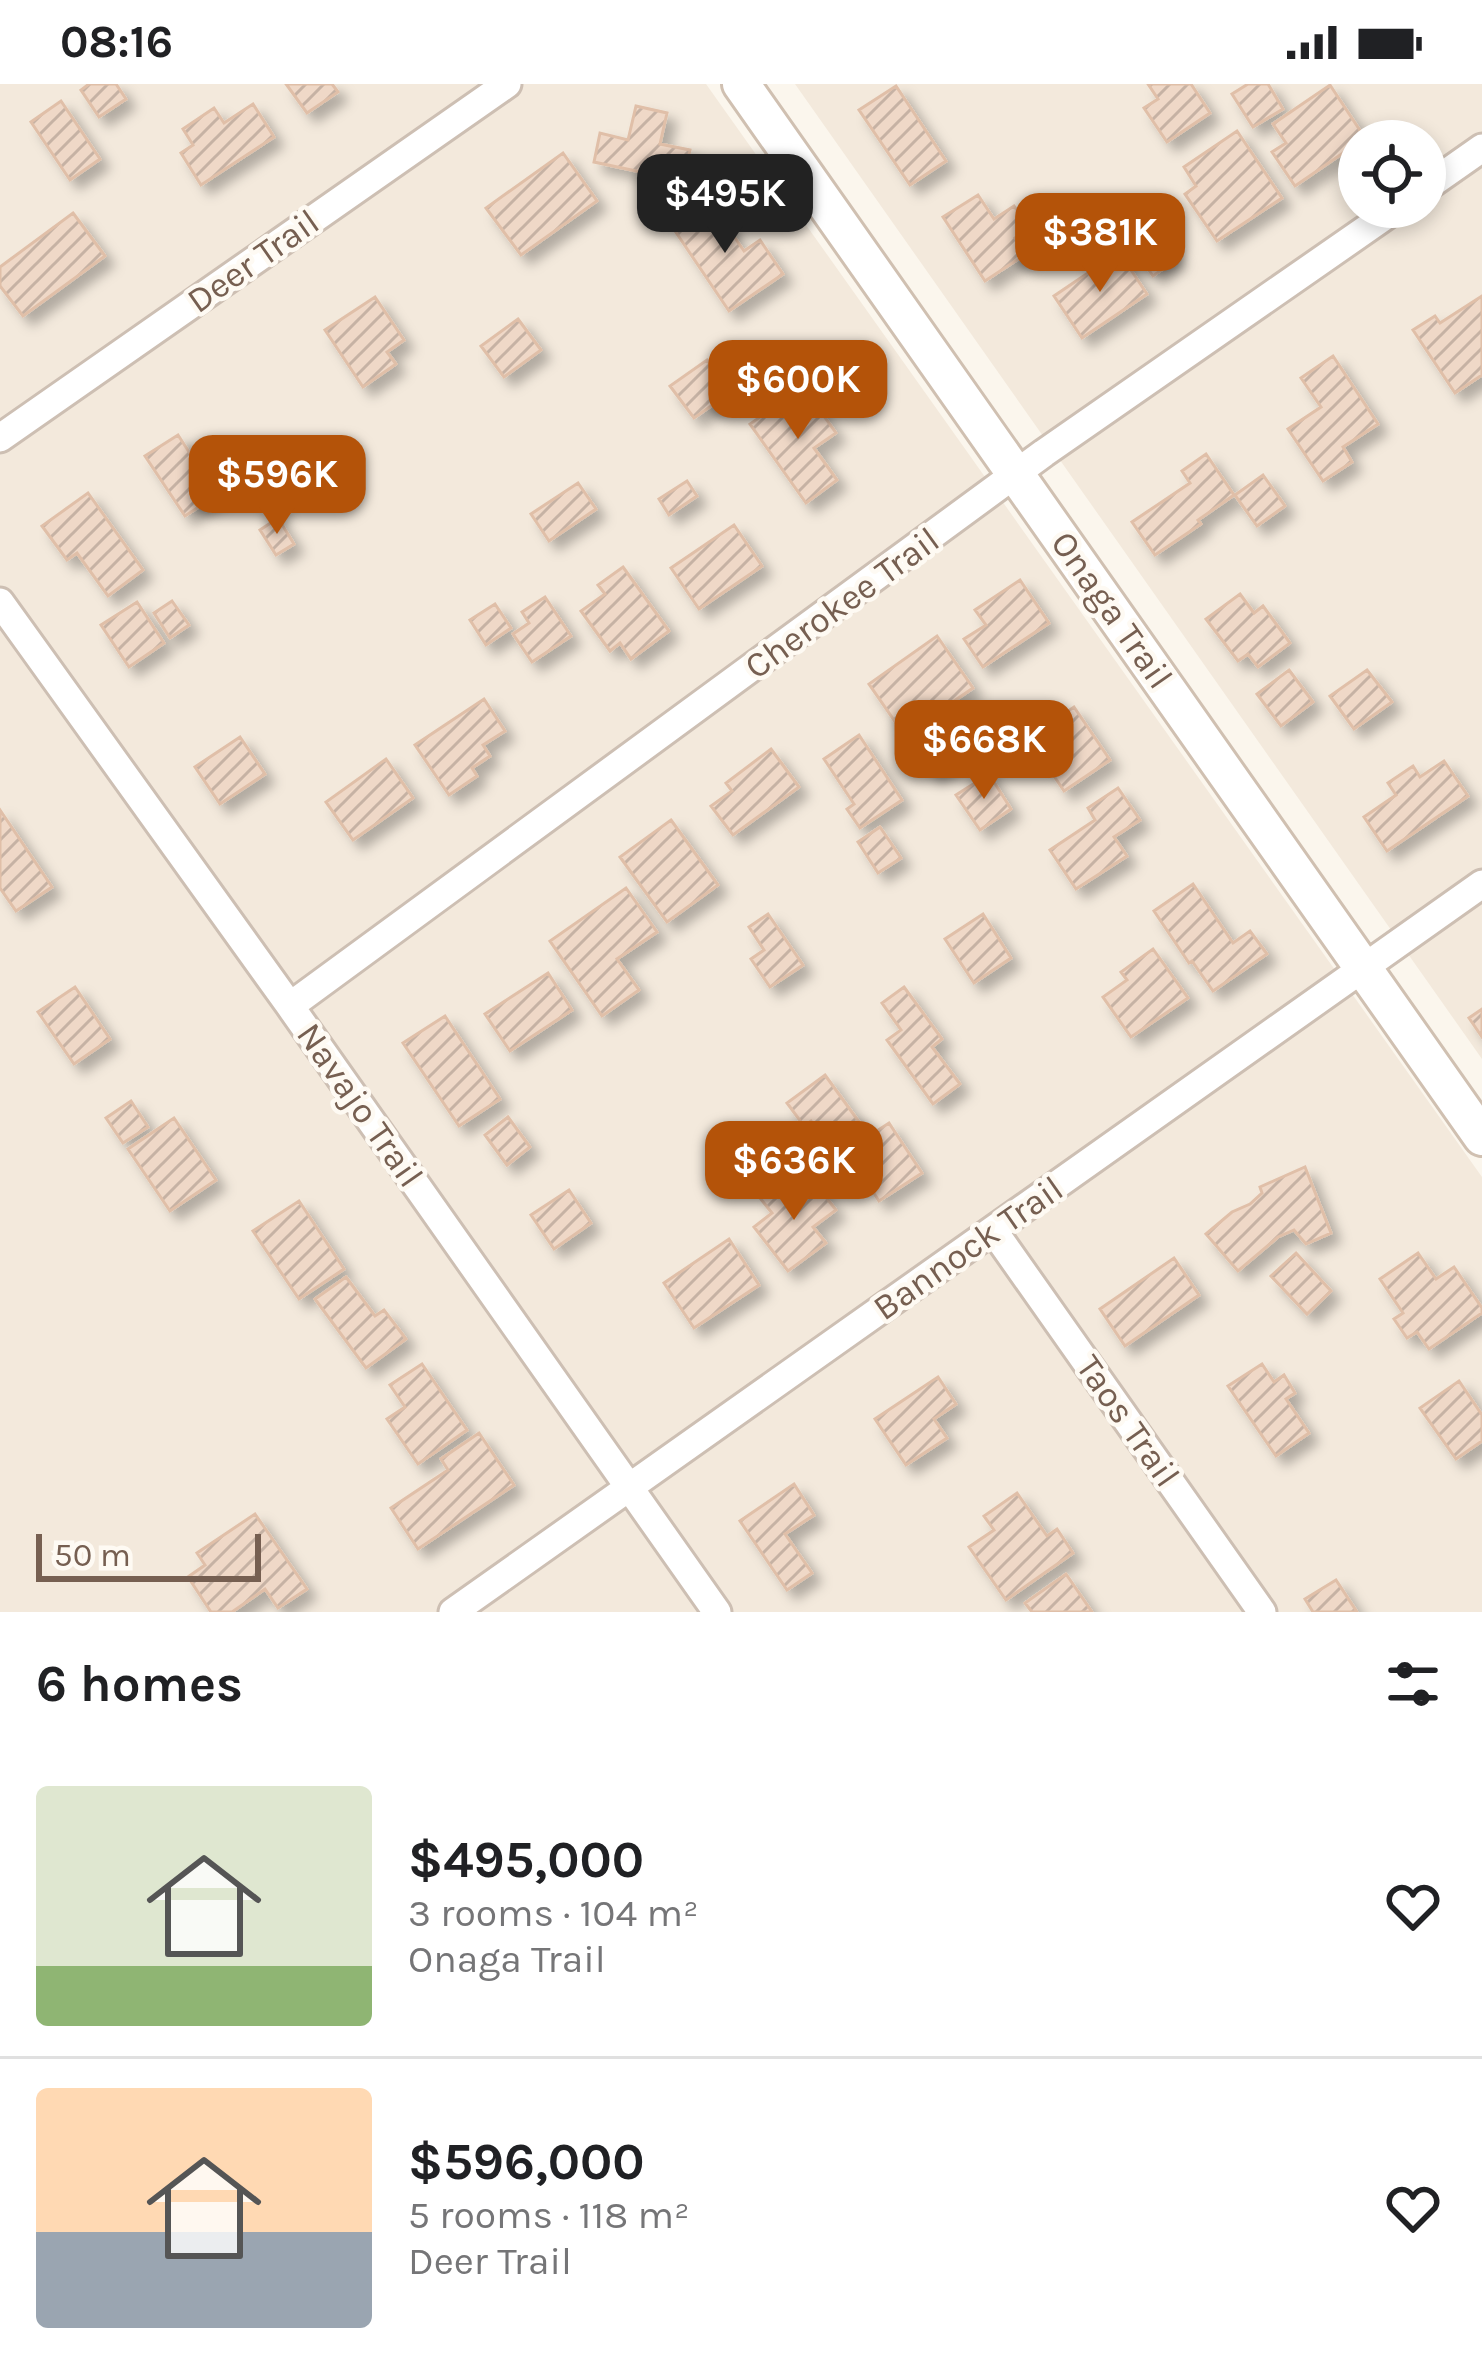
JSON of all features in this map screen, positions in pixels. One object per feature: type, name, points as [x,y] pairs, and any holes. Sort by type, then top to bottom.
[{"type":"street","name":"Deer Trail","points":[[0,438],[507,84]]},
{"type":"street","name":"Onaga Trail","points":[[741,84],[1482,1137]]},
{"type":"street","points":[[1446,173],[1482,148]]},
{"type":"street","name":"Cherokee Trail","points":[[290,1006],[1016,474],[1368,228]]},
{"type":"street","name":"Navajo Trail","points":[[0,602],[717,1612]]},
{"type":"street","name":"Bannock Trail","points":[[453,1612],[1482,884]]},
{"type":"street","name":"Taos Trail","points":[[993,1230],[1262,1612]]},
{"type":"shaded area","points":[[0,84],[706,84],[1482,1177],[1482,1612],[0,1612]]},
{"type":"shaded area","points":[[795,84],[1482,84],[1482,1059]]},
{"type":"building","points":[[89,84],[116,84],[126,99],[99,117],[81,90]]},
{"type":"building","points":[[286,84],[332,84],[338,92],[307,113]]},
{"type":"building","points":[[1148,84],[1191,84],[1210,113],[1167,142],[1144,108],[1158,99]]},
{"type":"building","points":[[1248,84],[1268,84],[1283,109],[1253,127],[1232,94]]},
{"type":"building","points":[[1330,85],[1353,120],[1338,120],[1338,157],[1295,186],[1272,152],[1286,143],[1273,124]]},
{"type":"building","points":[[896,86],[946,161],[910,185],[859,110]]},
{"type":"building","points":[[61,101],[100,159],[70,180],[31,122]]},
{"type":"building","points":[[253,104],[274,137],[201,185],[181,153],[193,145],[183,129],[214,108],[224,123]]},
{"type":"building","points":[[636,106],[667,113],[660,144],[690,150],[683,181],[594,162],[600,133],[628,140]]},
{"type":"building","points":[[1237,131],[1282,198],[1217,241],[1185,194],[1196,186],[1184,167]]},
{"type":"building","points":[[563,153],[597,201],[521,255],[486,208]]},
{"type":"building","points":[[978,195],[994,219],[1014,206],[1030,229],[1015,238],[1026,254],[985,281],[943,217]]},
{"type":"building","points":[[709,200],[744,251],[760,240],[783,274],[729,311],[671,225]]},
{"type":"building","points":[[73,213],[105,256],[23,316],[0,286],[0,267]]},
{"type":"building","points":[[1159,233],[1177,259],[1153,276],[1134,249]]},
{"type":"building","points":[[1119,252],[1147,294],[1082,338],[1054,296]]},
{"type":"building","points":[[1482,296],[1482,375],[1455,393],[1413,330],[1435,316],[1440,323]]},
{"type":"building","points":[[375,297],[404,340],[387,352],[396,364],[363,387],[325,330]]},
{"type":"building","points":[[518,319],[541,350],[504,377],[481,346]]},
{"type":"building","points":[[1333,356],[1378,424],[1343,447],[1352,462],[1323,481],[1288,429],[1321,407],[1301,378]]},
{"type":"building","points":[[707,360],[731,392],[694,418],[670,386]]},
{"type":"building","points":[[803,387],[836,433],[814,448],[837,480],[806,503],[750,424]]},
{"type":"building","points":[[178,435],[217,495],[185,516],[145,456]]},
{"type":"building","points":[[1206,454],[1234,495],[1155,555],[1132,522],[1190,483],[1182,471]]},
{"type":"building","points":[[1263,475],[1285,506],[1257,526],[1235,495]]},
{"type":"building","points":[[687,481],[697,496],[669,515],[659,499]]},
{"type":"building","points":[[578,483],[596,509],[549,541],[531,514]]},
{"type":"building","points":[[88,493],[143,570],[108,596],[77,553],[67,560],[42,526]]},
{"type":"building","points":[[278,518],[294,544],[276,555],[260,530]]},
{"type":"building","points":[[734,525],[762,566],[699,609],[671,568]]},
{"type":"building","points":[[623,567],[669,631],[631,659],[620,643],[610,651],[581,611],[605,594],[598,585]]},
{"type":"building","points":[[1020,580],[1049,623],[983,667],[964,639],[986,625],[975,610]]},
{"type":"building","points":[[1240,594],[1254,613],[1263,606],[1290,643],[1258,667],[1248,654],[1238,661],[1206,619]]},
{"type":"building","points":[[545,597],[571,636],[532,662],[513,634],[529,623],[522,612]]},
{"type":"building","points":[[172,601],[189,625],[170,638],[154,613]]},
{"type":"building","points":[[137,602],[164,643],[129,667],[101,625]]},
{"type":"building","points":[[495,604],[511,628],[486,645],[470,620]]},
{"type":"building","points":[[937,636],[973,688],[941,710],[957,733],[949,739],[961,755],[932,775],[869,684]]},
{"type":"building","points":[[1289,670],[1313,702],[1281,726],[1257,694]]},
{"type":"building","points":[[1367,670],[1392,702],[1354,729],[1330,696]]},
{"type":"building","points":[[484,699],[505,731],[483,745],[490,756],[472,768],[477,776],[449,795],[415,745]]},
{"type":"building","points":[[1074,707],[1110,760],[1064,791],[1046,764],[1058,757],[1040,730]]},
{"type":"building","points":[[859,735],[902,800],[860,828],[847,809],[854,804],[824,759]]},
{"type":"building","points":[[240,737],[265,774],[220,804],[195,767]]},
{"type":"building","points":[[771,749],[799,787],[733,835],[711,806],[732,791],[726,783]]},
{"type":"building","points":[[386,759],[413,798],[353,840],[326,802]]},
{"type":"building","points":[[1444,761],[1468,796],[1387,851],[1364,817],[1396,795],[1388,783],[1413,766],[1420,777]]},
{"type":"building","points":[[989,774],[1011,809],[980,830],[956,795]]},
{"type":"building","points":[[1118,788],[1140,820],[1114,837],[1127,856],[1076,889],[1050,850],[1095,820],[1088,808]]},
{"type":"building","points":[[0,810],[52,887],[16,911],[0,888]]},
{"type":"building","points":[[671,820],[718,885],[667,922],[620,857]]},
{"type":"building","points":[[880,827],[901,858],[878,873],[858,842]]},
{"type":"building","points":[[1193,884],[1233,943],[1250,931],[1267,954],[1213,991],[1154,911]]},
{"type":"building","points":[[626,888],[657,932],[617,959],[639,990],[602,1016],[550,941]]},
{"type":"building","points":[[768,914],[803,965],[770,987],[751,959],[764,950],[749,927]]},
{"type":"building","points":[[983,914],[1011,958],[974,983],[945,939]]},
{"type":"building","points":[[1153,949],[1188,998],[1131,1037],[1103,997],[1127,980],[1121,972]]},
{"type":"building","points":[[548,973],[572,1010],[510,1051],[485,1014]]},
{"type":"building","points":[[75,987],[110,1039],[74,1064],[38,1012]]},
{"type":"building","points":[[904,987],[942,1039],[932,1047],[960,1084],[933,1104],[887,1040],[901,1030],[882,1003]]},
{"type":"building","points":[[1482,1009],[1482,1037],[1469,1018]]},
{"type":"building","points":[[445,1016],[500,1099],[459,1126],[403,1043]]},
{"type":"building","points":[[825,1075],[862,1126],[831,1148],[811,1121],[804,1126],[787,1103]]},
{"type":"building","points":[[131,1101],[148,1127],[123,1143],[106,1118]]},
{"type":"building","points":[[508,1117],[530,1147],[507,1165],[485,1135]]},
{"type":"building","points":[[174,1118],[216,1180],[170,1211],[128,1149]]},
{"type":"building","points":[[889,1123],[922,1173],[879,1201],[846,1151]]},
{"type":"building","points":[[1305,1167],[1331,1233],[1306,1244],[1294,1230],[1278,1237],[1238,1271],[1206,1234],[1250,1204],[1262,1193],[1260,1187]]},
{"type":"building","points":[[814,1182],[836,1210],[813,1227],[826,1243],[788,1271],[754,1227],[772,1213],[760,1198],[780,1183],[791,1199]]},
{"type":"building","points":[[569,1190],[591,1223],[554,1249],[531,1215]]},
{"type":"building","points":[[299,1201],[344,1269],[299,1299],[253,1231]]},
{"type":"building","points":[[729,1239],[759,1285],[694,1328],[664,1283]]},
{"type":"building","points":[[1296,1253],[1331,1291],[1307,1314],[1271,1276]]},
{"type":"building","points":[[1418,1253],[1436,1279],[1454,1267],[1482,1308],[1482,1313],[1429,1349],[1417,1332],[1407,1338],[1394,1319],[1403,1313],[1380,1279]]},
{"type":"building","points":[[1174,1258],[1199,1295],[1125,1346],[1100,1309]]},
{"type":"building","points":[[346,1277],[375,1316],[384,1310],[406,1339],[366,1368],[315,1299]]},
{"type":"building","points":[[422,1364],[467,1430],[418,1464],[387,1419],[405,1407],[390,1385]]},
{"type":"building","points":[[1262,1364],[1274,1382],[1284,1375],[1295,1393],[1286,1399],[1309,1433],[1276,1456],[1228,1386]]},
{"type":"building","points":[[938,1377],[956,1404],[934,1419],[947,1438],[906,1465],[875,1419]]},
{"type":"building","points":[[1459,1381],[1482,1415],[1482,1441],[1456,1459],[1420,1408]]},
{"type":"building","points":[[479,1433],[514,1485],[418,1549],[391,1508],[448,1470],[441,1459]]},
{"type":"building","points":[[794,1484],[814,1515],[785,1534],[812,1573],[787,1590],[740,1521]]},
{"type":"building","points":[[1017,1493],[1047,1536],[1057,1529],[1073,1553],[1006,1600],[969,1547],[994,1530],[984,1516]]},
{"type":"building","points":[[255,1514],[307,1589],[278,1608],[265,1589],[232,1612],[211,1612],[188,1577],[205,1565],[197,1553]]},
{"type":"building","points":[[1066,1574],[1092,1612],[1032,1612],[1025,1603]]},
{"type":"building","points":[[1336,1580],[1357,1612],[1313,1612],[1305,1599]]}]
